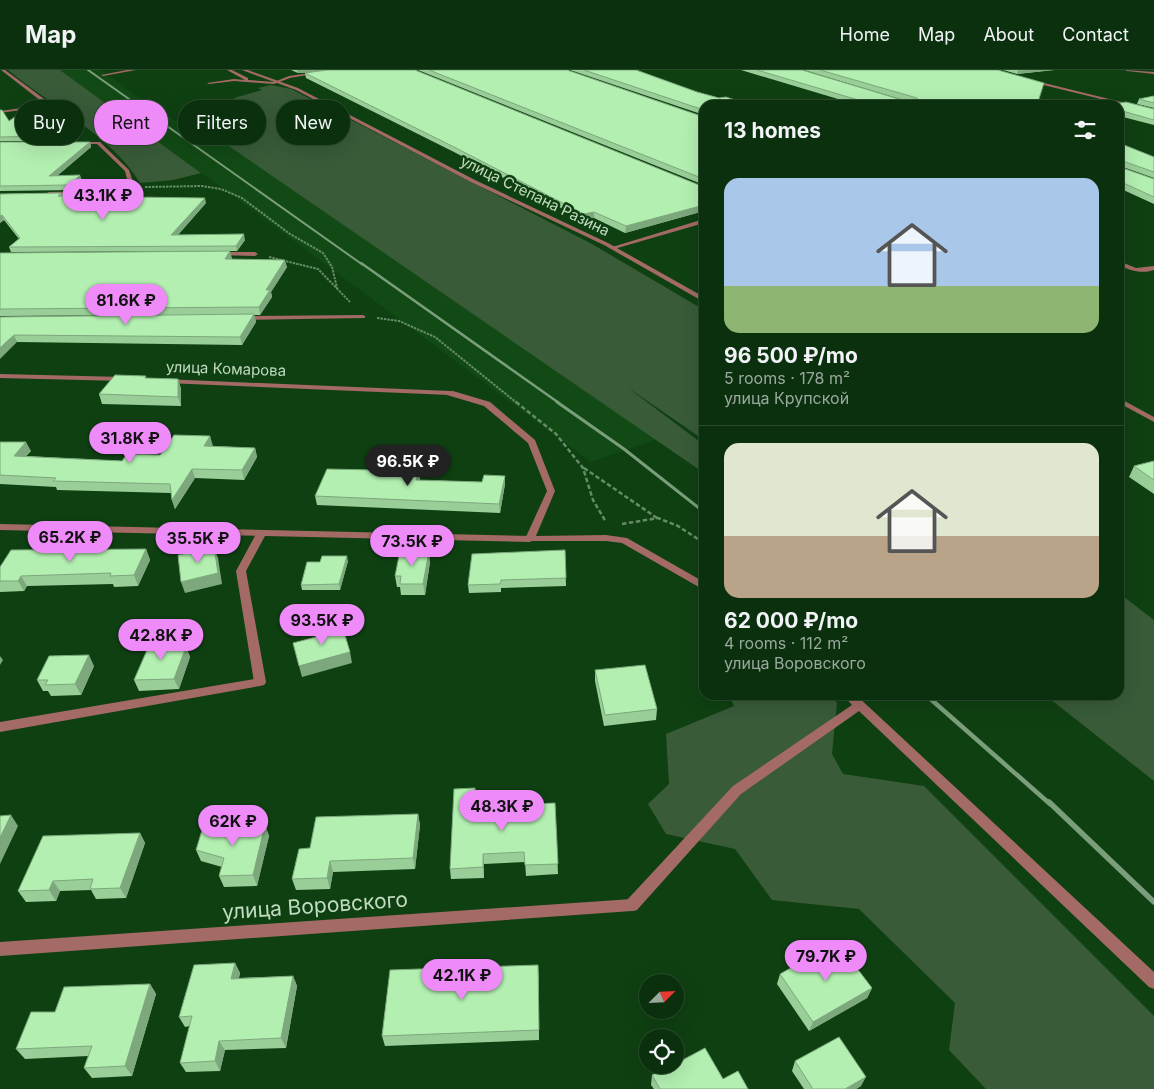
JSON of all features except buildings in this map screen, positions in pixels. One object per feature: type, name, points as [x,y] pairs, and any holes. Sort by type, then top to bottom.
[{"type":"street","points":[[3,70],[43,100]]},
{"type":"street","points":[[103,75],[134,70]]},
{"type":"street","points":[[229,70],[254,83]]},
{"type":"street","name":"улица Степана Разина","points":[[244,70],[297,89],[473,180],[612,248],[699,297]]},
{"type":"street","points":[[1127,70],[1154,73]]},
{"type":"street","points":[[208,83],[234,80],[254,83],[278,82],[289,77],[321,73]]},
{"type":"street","points":[[1028,80],[1109,100]]},
{"type":"street","points":[[1124,104],[1154,111]]},
{"type":"street","points":[[0,112],[15,110]]},
{"type":"street","points":[[46,194],[92,193],[132,188],[128,171],[98,143],[84,143]]},
{"type":"street","points":[[612,248],[699,222]]},
{"type":"street","points":[[216,254],[255,254]]},
{"type":"street","points":[[1124,265],[1135,270],[1146,271],[1154,268]]},
{"type":"street","points":[[236,318],[363,316]]},
{"type":"street","points":[[0,376],[136,380]]},
{"type":"street","name":"улица Комарова","points":[[156,380],[450,392],[486,404],[532,442],[551,491],[530,538]]},
{"type":"street","points":[[1124,403],[1154,420]]},
{"type":"street","points":[[0,527],[261,534],[606,538],[624,540],[699,584]]},
{"type":"street","points":[[0,727],[260,682],[241,571],[261,534]]},
{"type":"street","points":[[854,700],[1154,982]]},
{"type":"street","name":"улица Воровского","points":[[0,949],[632,905],[737,790],[860,705]]},
{"type":"path","points":[[132,188],[203,186],[219,188],[236,194],[300,240],[316,248],[326,256],[333,268],[337,289]]},
{"type":"path","points":[[255,254],[318,269],[363,316]]},
{"type":"path","points":[[583,468],[658,518]]},
{"type":"shaded area","points":[[8,70],[60,70],[101,100],[94,100],[94,134],[84,126],[84,100],[49,100]]},
{"type":"shaded area","points":[[60,70],[101,70],[143,100],[101,100]]},
{"type":"shaded area","points":[[271,85],[291,89],[312,100],[276,100],[276,145],[350,145],[350,119],[592,244],[699,307],[699,437],[627,387],[699,441],[699,470],[227,145],[266,145],[266,100],[236,100],[234,98],[262,90],[258,88]]},
{"type":"shaded area","points":[[168,116],[178,120],[178,145],[227,145],[657,439],[591,462],[163,145],[168,145]]},
{"type":"shaded area","points":[[107,145],[163,145],[201,173],[173,180],[140,183]]},
{"type":"shaded area","points":[[1124,597],[1154,620],[1154,781],[1051,700],[1124,700]]},
{"type":"shaded area","points":[[731,700],[834,700],[837,703],[832,754],[843,774],[924,786],[1154,1016],[1154,1089],[986,1089],[949,1050],[955,1003],[859,909],[772,900],[735,849],[666,834],[648,804],[669,784],[666,734],[734,706]]},
{"type":"railway","points":[[88,70],[363,265]]},
{"type":"railway","points":[[361,263],[559,403]]},
{"type":"railway","points":[[557,402],[624,449],[699,508]]},
{"type":"railway","points":[[932,700],[1050,804]]},
{"type":"railway","points":[[1049,802],[1154,902]]}]
